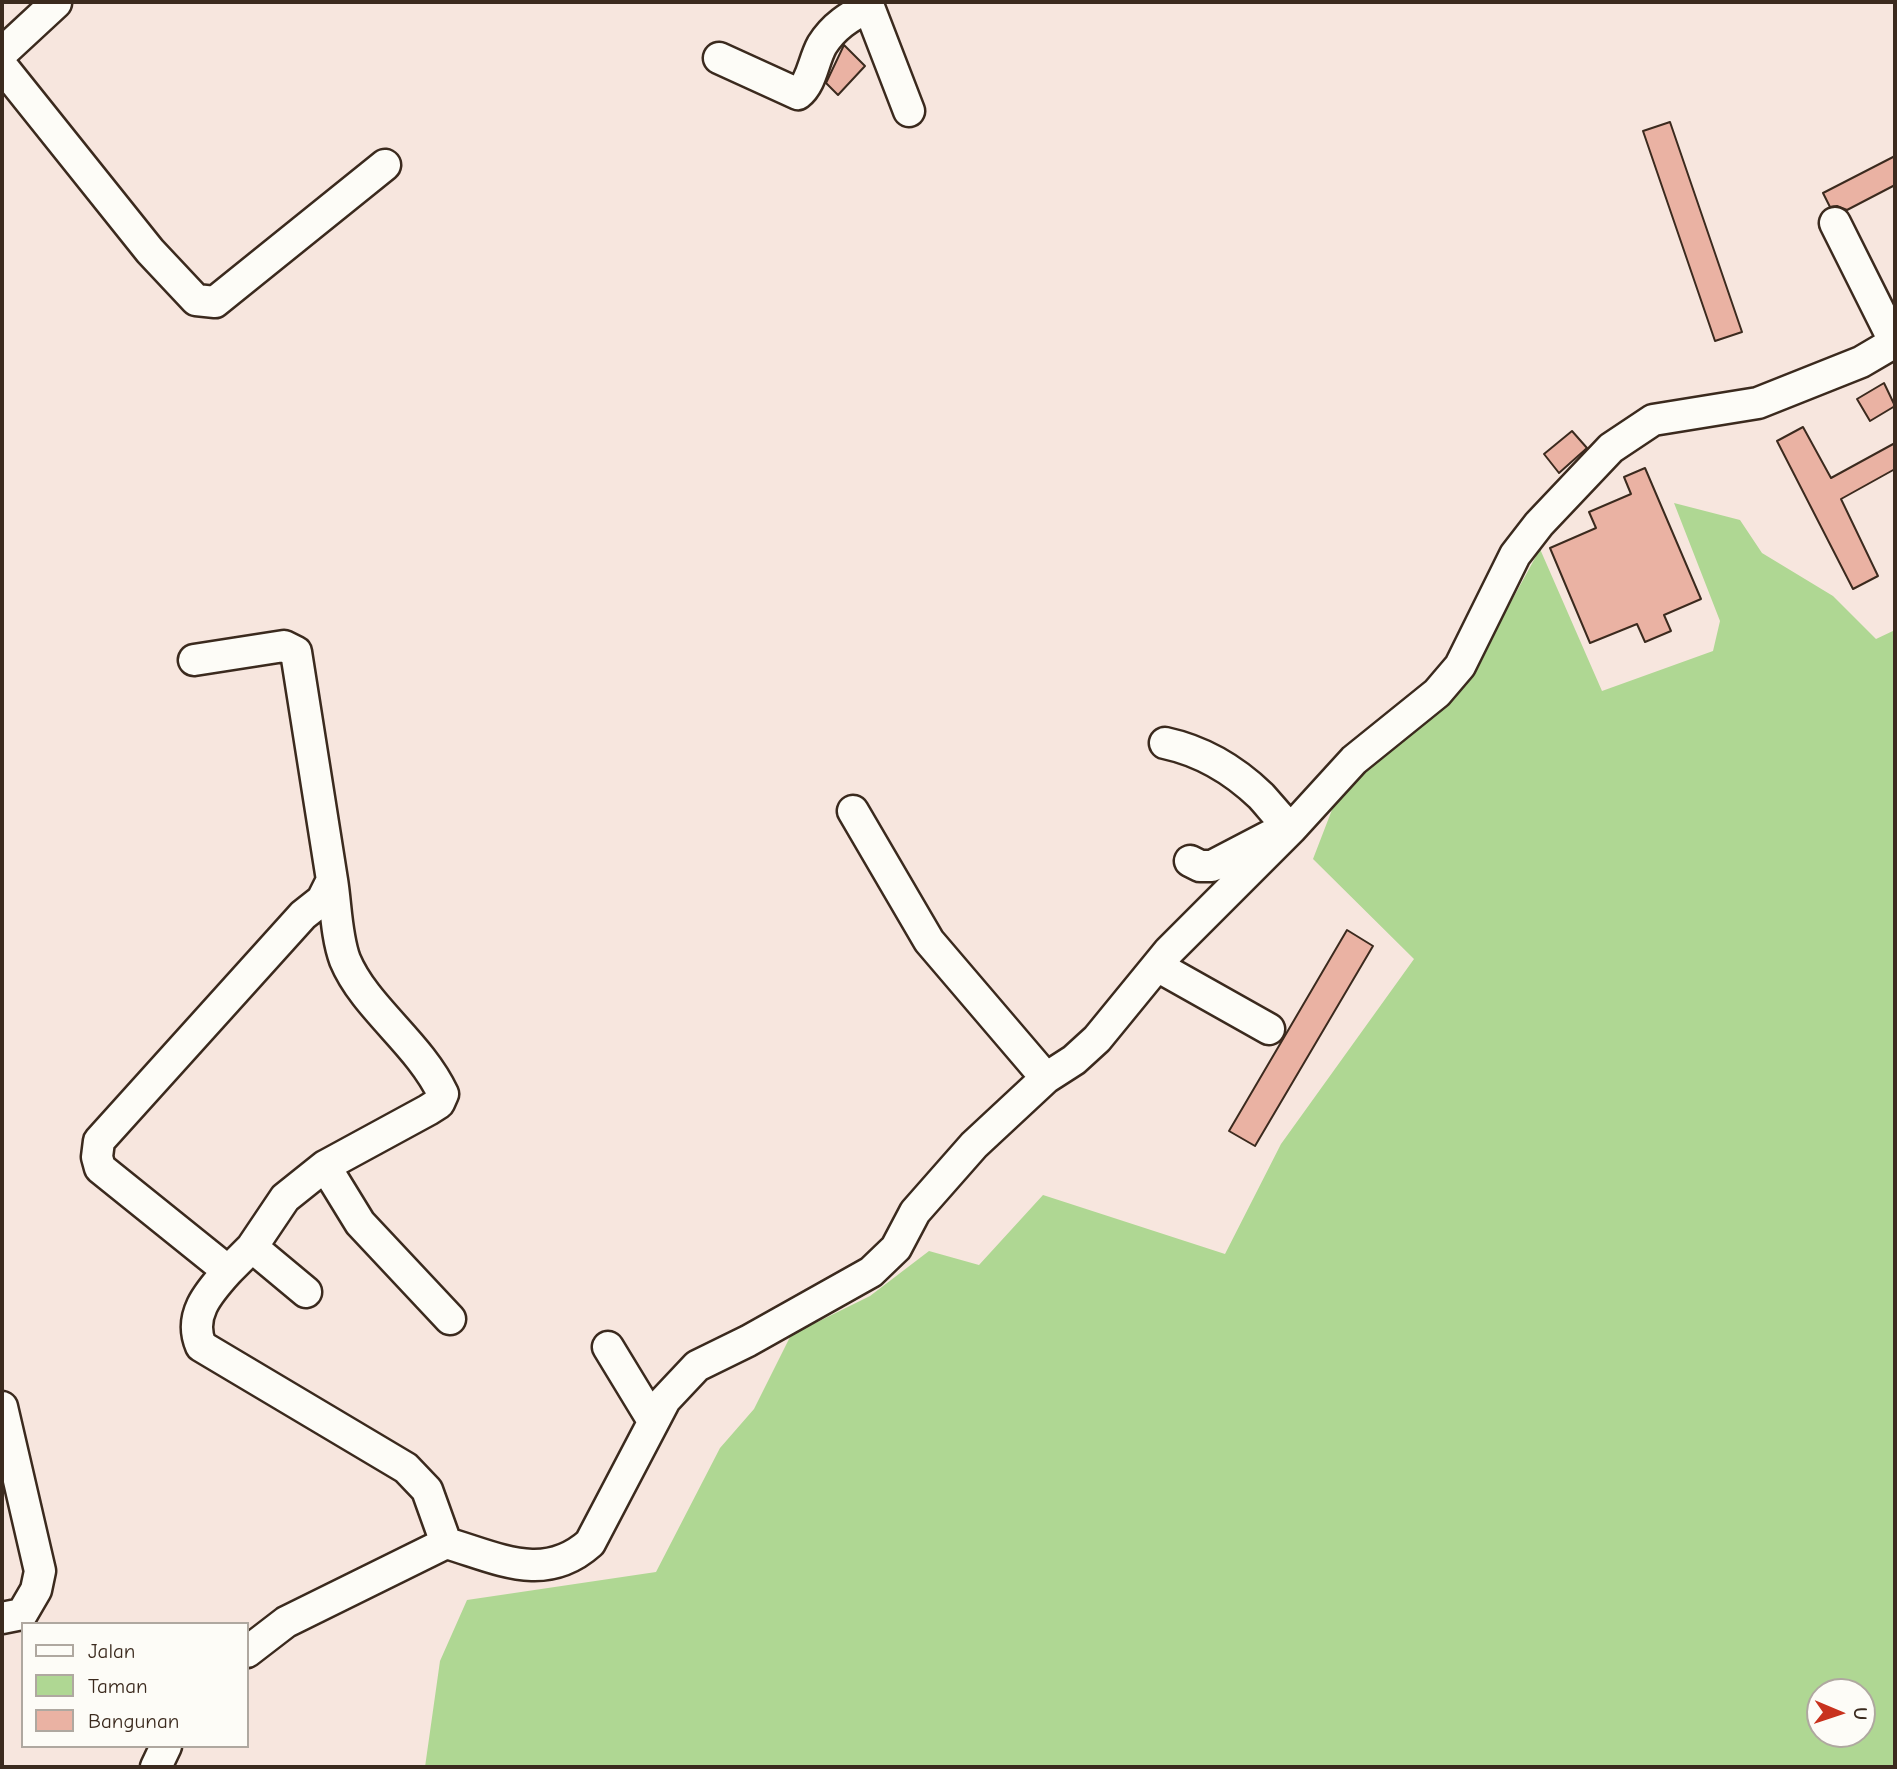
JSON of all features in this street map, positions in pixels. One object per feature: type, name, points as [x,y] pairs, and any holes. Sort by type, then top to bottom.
[{"type":"street","points":[[2,53],[56,3]]},
{"type":"street","points":[[719,58],[798,94],[804,89],[822,46],[840,22],[868,4],[909,111]]},
{"type":"street","points":[[2,66],[150,251],[196,300],[205,303],[215,302],[385,165]]},
{"type":"street","points":[[248,1651],[286,1622],[446,1543],[524,1565],[551,1566],[572,1559],[590,1543],[665,1399],[697,1366],[748,1341],[871,1272],[896,1248],[915,1212],[974,1145],[1046,1078],[1074,1060],[1097,1039],[1157,966],[1354,760],[1437,693],[1460,666],[1515,555],[1539,524],[1611,448],[1653,420],[1758,403],[1861,362],[1895,342],[1835,223]]},
{"type":"street","points":[[194,660],[284,646],[296,652],[345,959],[363,990],[429,1067],[443,1094],[439,1103],[325,1166],[285,1198],[252,1247],[210,1291],[196,1317],[196,1334],[201,1346],[405,1468],[427,1490],[446,1543]]},
{"type":"street","points":[[1165,743],[1195,749],[1210,757],[1260,795],[1289,828]]},
{"type":"street","points":[[853,811],[929,941],[1046,1078]]},
{"type":"street","points":[[1190,860],[1200,866],[1212,866],[1289,828]]},
{"type":"street","points":[[228,1271],[100,1168],[97,1157],[99,1141],[303,915],[322,900],[332,880]]},
{"type":"street","points":[[1157,966],[1269,1029]]},
{"type":"street","points":[[325,1166],[360,1223],[450,1319]]},
{"type":"street","points":[[252,1247],[306,1292]]},
{"type":"street","points":[[608,1347],[653,1421]]},
{"type":"street","points":[[2,1407],[40,1572],[36,1590],[22,1614],[2,1618]]},
{"type":"street","points":[[156,1767],[165,1748]]},
{"type":"green space","points":[[1674,503],[1740,520],[1762,553],[1833,596],[1876,639],[1895,630],[1895,1767],[425,1767],[440,1661],[467,1600],[656,1572],[720,1448],[754,1409],[791,1335],[870,1296],[929,1251],[979,1265],[1043,1195],[1225,1254],[1281,1144],[1414,959],[1313,859],[1340,789],[1473,671],[1540,549],[1602,691],[1713,651],[1720,621]]},
{"type":"building","points":[[844,45],[865,66],[838,95],[826,83]]},
{"type":"building","points":[[1670,122],[1742,332],[1715,341],[1643,131]]},
{"type":"building","points":[[1895,156],[1895,185],[1847,210],[1837,206],[1830,207],[1823,193]]},
{"type":"building","points":[[1884,383],[1895,406],[1870,421],[1857,399]]},
{"type":"building","points":[[1803,427],[1831,478],[1895,443],[1895,469],[1841,499],[1878,576],[1853,589],[1777,441]]},
{"type":"building","points":[[1572,431],[1587,448],[1559,473],[1544,454]]},
{"type":"building","points":[[1645,468],[1701,599],[1664,615],[1671,631],[1645,642],[1637,624],[1590,643],[1550,548],[1596,528],[1589,512],[1631,494],[1624,477]]},
{"type":"building","points":[[1347,930],[1373,946],[1255,1146],[1229,1131]]}]
